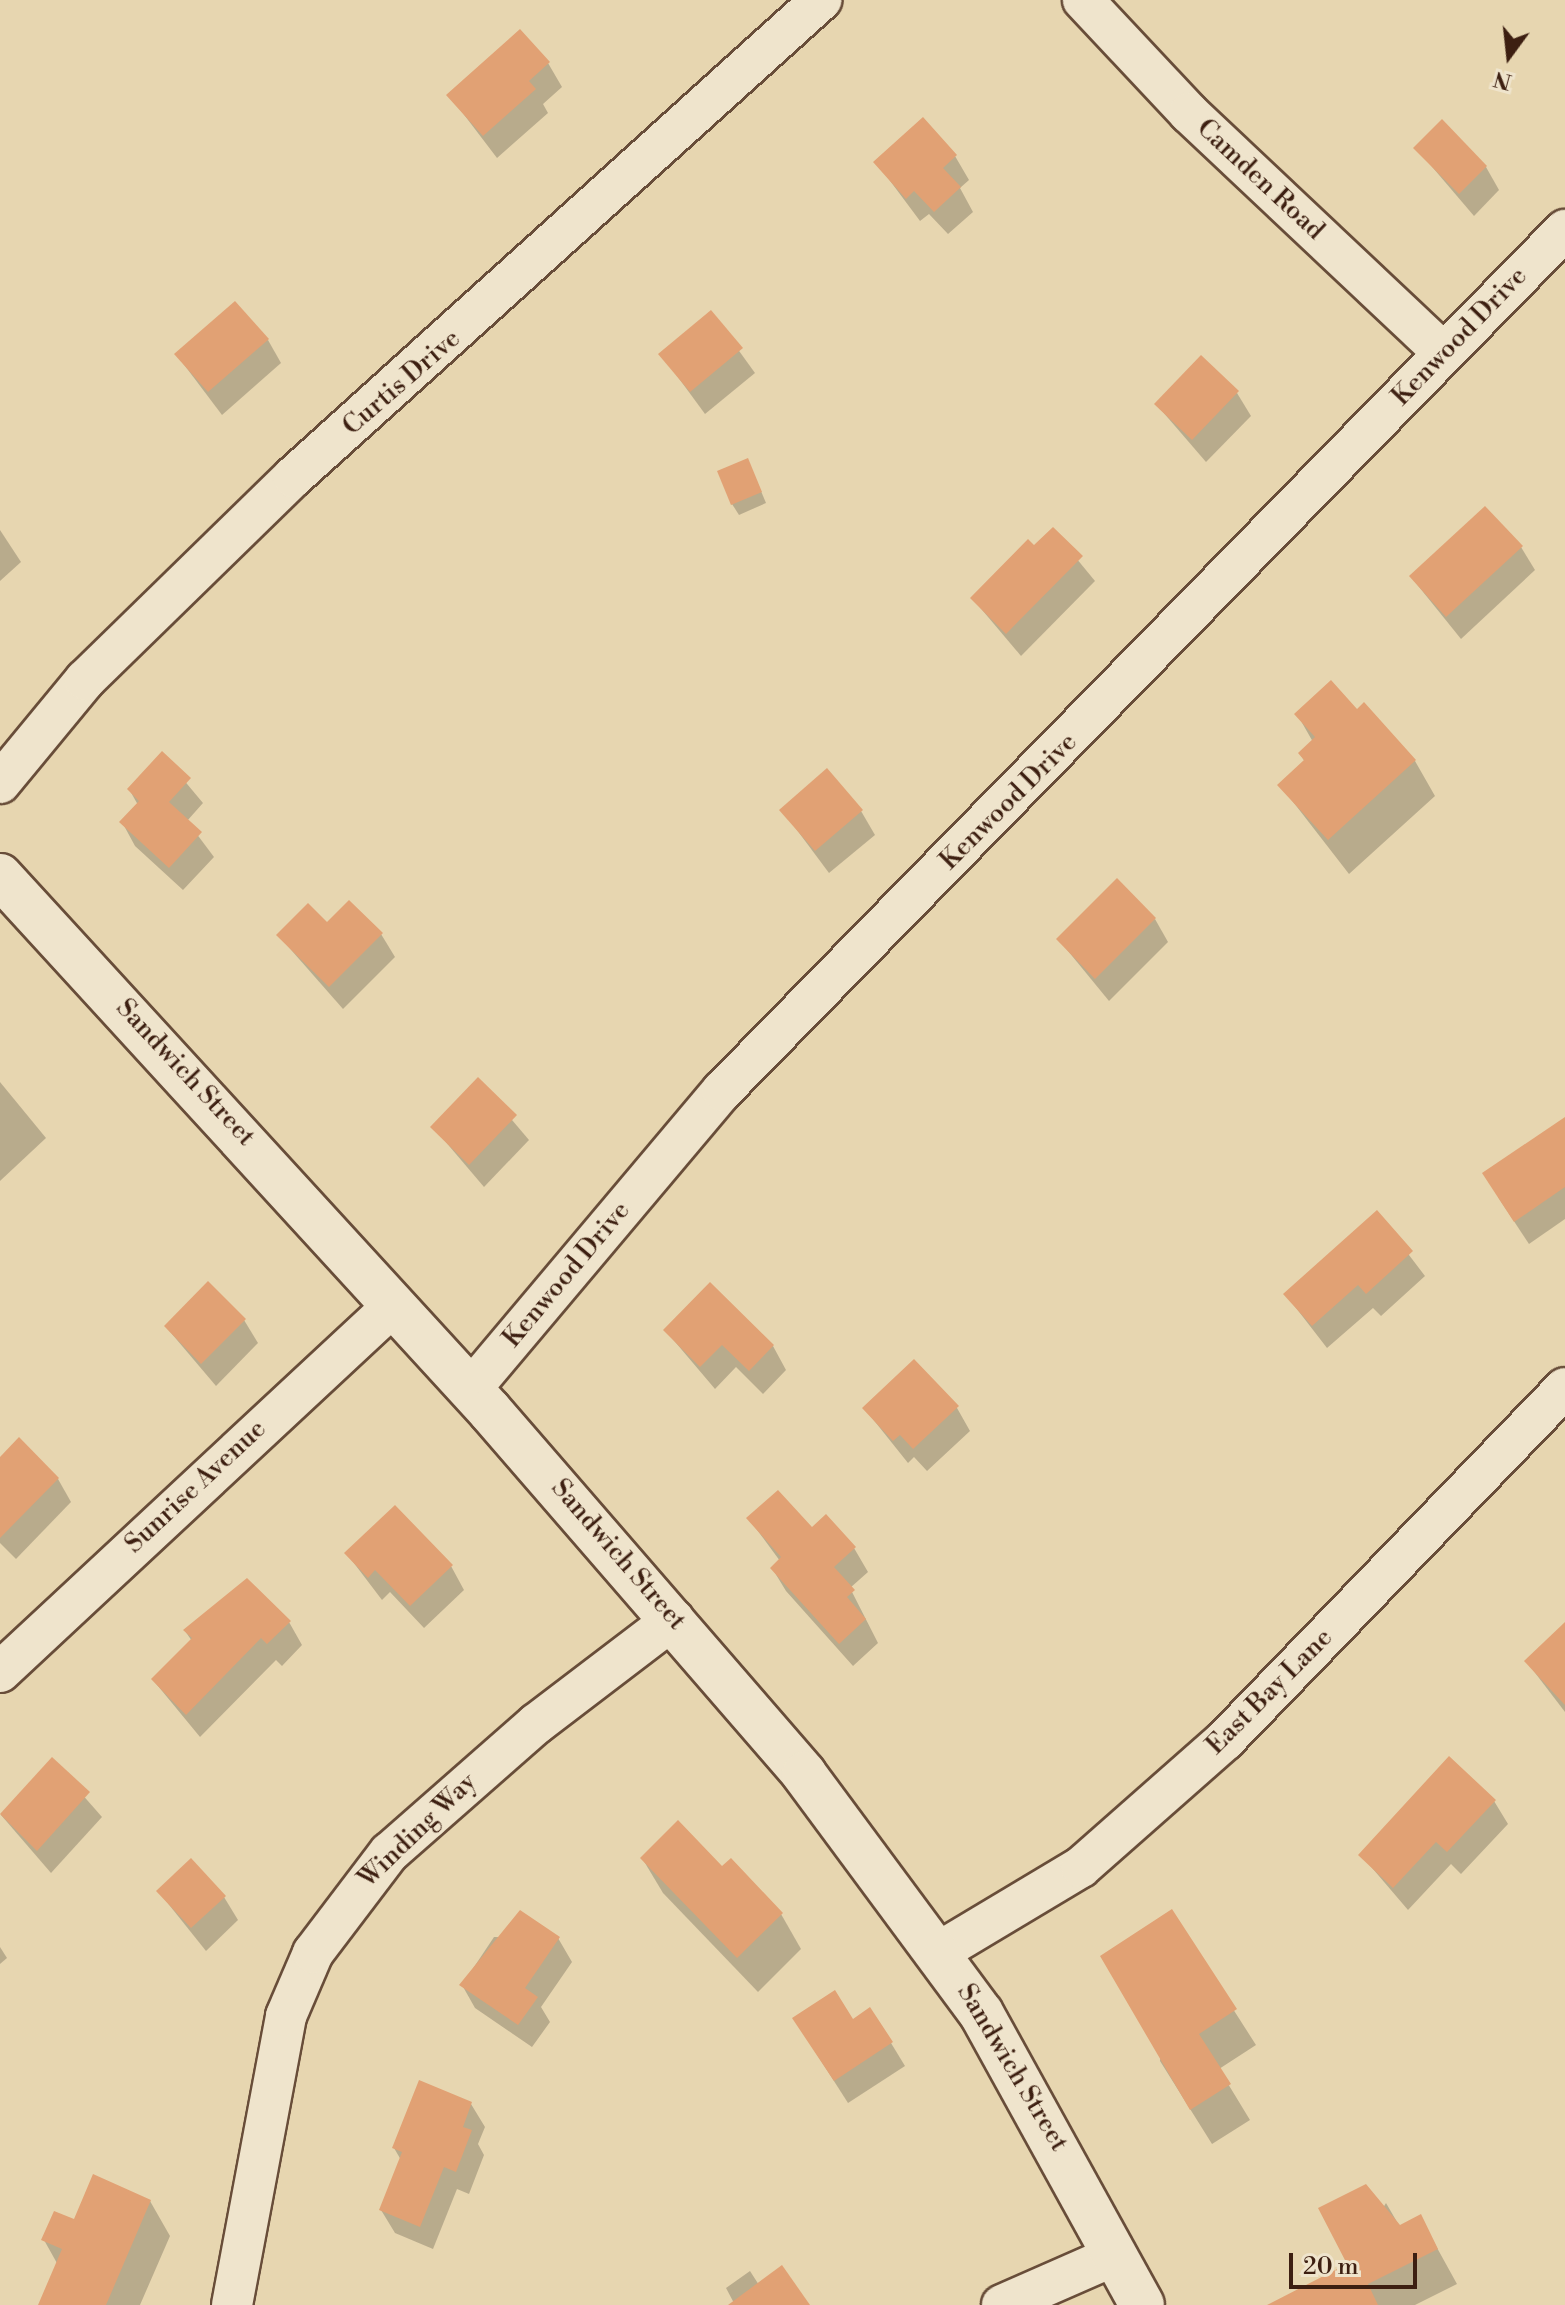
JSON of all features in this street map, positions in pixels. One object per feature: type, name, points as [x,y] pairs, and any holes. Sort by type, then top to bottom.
[{"type":"street","name":"Curtis Drive","points":[[0,783],[85,680],[293,477],[821,0]]},
{"type":"street","name":"Camden Road","points":[[1083,0],[1189,113],[1444,353]]},
{"type":"street","name":"Kenwood Drive","points":[[470,1390],[722,1091],[1565,230]]},
{"type":"street","name":"Sandwich Street","points":[[0,876],[394,1305],[674,1619],[939,1952],[1038,2107],[1142,2305]]},
{"type":"street","name":"Sunrise Avenue","points":[[0,1672],[394,1305]]},
{"type":"street","name":"East Bay Lane","points":[[939,1952],[1081,1867],[1225,1740],[1565,1388]]},
{"type":"street","name":"Winding Way","points":[[232,2305],[286,2016],[313,1953],[400,1843],[536,1724],[674,1619]]},
{"type":"street","points":[[1002,2305],[1116,2255]]},
{"type":"building","points":[[520,29],[550,62],[529,81],[536,89],[483,136],[446,95]]},
{"type":"building","points":[[923,117],[957,155],[943,168],[961,187],[934,212],[914,191],[906,199],[873,162]]},
{"type":"building","points":[[1442,119],[1487,166],[1459,194],[1413,148]]},
{"type":"building","points":[[235,301],[269,339],[208,392],[174,354]]},
{"type":"building","points":[[711,310],[743,348],[690,392],[658,354]]},
{"type":"building","points":[[1201,355],[1239,391],[1192,440],[1154,404]]},
{"type":"building","points":[[748,458],[762,492],[731,505],[717,471]]},
{"type":"building","points":[[1485,506],[1523,546],[1446,617],[1409,576]]},
{"type":"building","points":[[1053,527],[1083,556],[1006,634],[970,598],[1028,539],[1034,545]]},
{"type":"building","points":[[1331,680],[1357,709],[1364,702],[1416,760],[1328,840],[1277,785],[1304,760],[1298,753],[1315,737],[1294,714]]},
{"type":"building","points":[[162,751],[191,778],[169,802],[202,832],[169,868],[119,822],[139,801],[127,789]]},
{"type":"building","points":[[827,768],[863,810],[815,851],[779,810]]},
{"type":"building","points":[[1117,878],[1156,918],[1095,979],[1056,939]]},
{"type":"building","points":[[349,900],[383,933],[329,987],[276,935],[308,903],[327,922]]},
{"type":"building","points":[[478,1077],[517,1115],[469,1165],[430,1127]]},
{"type":"building","points":[[1565,1117],[1565,1187],[1514,1222],[1482,1173]]},
{"type":"building","points":[[1377,1210],[1413,1251],[1366,1294],[1358,1285],[1312,1326],[1283,1294]]},
{"type":"building","points":[[208,1281],[246,1319],[201,1364],[164,1326]]},
{"type":"building","points":[[710,1282],[774,1345],[749,1371],[722,1345],[700,1367],[663,1330]]},
{"type":"building","points":[[914,1359],[959,1406],[913,1449],[900,1435],[893,1441],[862,1408]]},
{"type":"building","points":[[19,1437],[59,1478],[0,1538],[0,1457]]},
{"type":"building","points":[[778,1490],[812,1527],[826,1514],[856,1547],[834,1567],[855,1590],[847,1597],[866,1619],[839,1644],[770,1568],[781,1557],[746,1518]]},
{"type":"building","points":[[395,1505],[453,1565],[410,1606],[375,1570],[368,1578],[344,1553]]},
{"type":"building","points":[[247,1578],[291,1621],[267,1644],[261,1638],[186,1715],[151,1679],[192,1638],[183,1630]]},
{"type":"building","points":[[1565,1622],[1565,1705],[1524,1661]]},
{"type":"building","points":[[1449,1756],[1496,1800],[1447,1852],[1436,1842],[1393,1888],[1358,1855]]},
{"type":"building","points":[[52,1757],[90,1792],[37,1851],[0,1814]]},
{"type":"building","points":[[678,1820],[722,1866],[731,1858],[783,1913],[737,1958],[640,1858]]},
{"type":"building","points":[[191,1858],[226,1896],[191,1928],[156,1891]]},
{"type":"building","points":[[1172,1909],[1237,2009],[1199,2034],[1231,2084],[1190,2110],[1100,1956]]},
{"type":"building","points":[[520,1910],[560,1937],[525,1988],[538,1997],[518,2025],[459,1985]]},
{"type":"building","points":[[835,1990],[853,2019],[870,2007],[893,2042],[834,2081],[792,2018]]},
{"type":"building","points":[[419,2080],[472,2102],[463,2127],[472,2130],[456,2172],[444,2167],[420,2227],[379,2210],[402,2152],[392,2148]]},
{"type":"building","points":[[93,2174],[151,2200],[106,2305],[38,2305],[62,2249],[41,2240],[54,2211],[74,2219]]},
{"type":"building","points":[[1366,2184],[1400,2225],[1421,2214],[1438,2249],[1368,2284],[1378,2305],[1267,2305],[1347,2264],[1318,2208]]},
{"type":"building","points":[[782,2265],[810,2305],[728,2305]]}]
